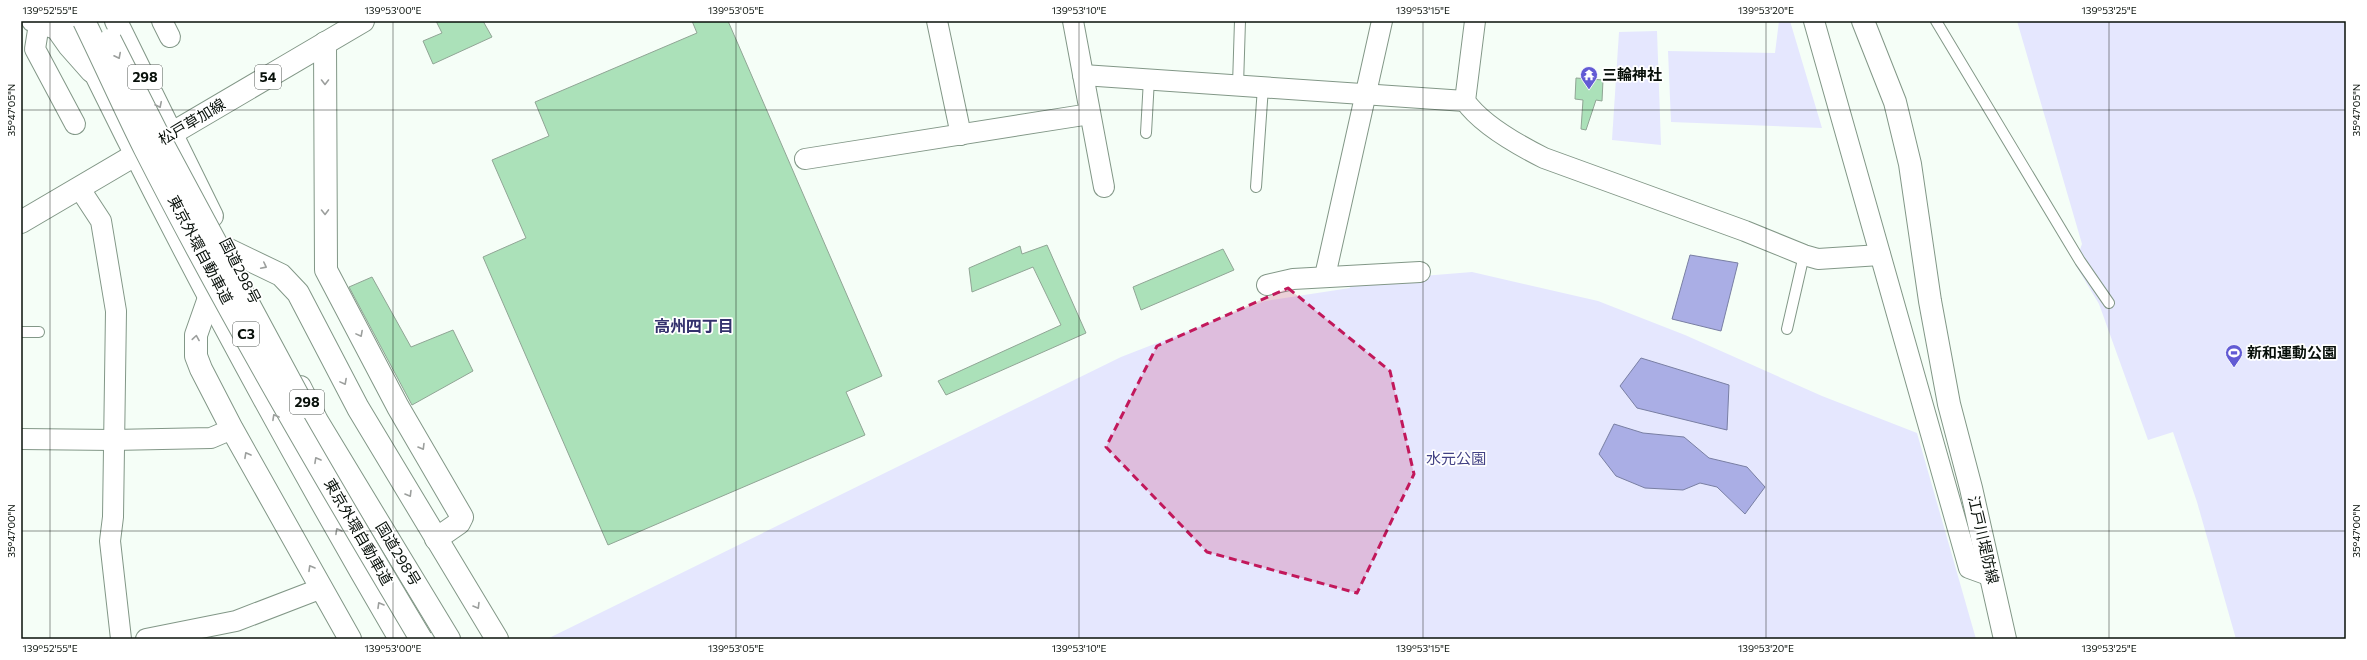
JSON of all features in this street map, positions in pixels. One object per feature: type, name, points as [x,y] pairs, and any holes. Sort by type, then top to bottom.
[{"type":"main road","name":"298","points":[[70,21],[135,155],[209,298],[357,565],[400,639]]},
{"type":"main road","name":"東京外環自動車道","points":[[84,21],[146,149],[219,287],[349,518],[421,639]]},
{"type":"main road","name":"東京外環自動車道","points":[[100,21],[160,139],[371,531],[435,639]]},
{"type":"main road","name":"国道298号","points":[[116,21],[173,133],[229,250],[317,421],[449,639]]},
{"type":"main road","name":"江戸川堤防線","points":[[1863,21],[1895,102],[1910,164],[1930,301],[1949,404],[2005,639]]},
{"type":"main road","name":"松戸草加線","points":[[21,222],[80,189],[324,43],[350,24]]},
{"type":"main road","points":[[324,43],[326,270],[398,407],[462,517],[459,524],[436,539]]},
{"type":"main road","points":[[229,250],[281,275],[298,293],[358,408],[497,639]]},
{"type":"main road","points":[[209,298],[196,335],[196,356],[232,429],[350,639]]},
{"type":"street","points":[[937,21],[961,135]]},
{"type":"street","points":[[1073,21],[1104,187]]},
{"type":"street","points":[[1325,276],[1382,21]]},
{"type":"street","points":[[1475,21],[1466,102],[1473,112],[1521,146],[1544,158],[1745,231],[1804,256],[1818,258],[1880,255]]},
{"type":"street","points":[[1814,21],[1969,568],[1991,576]]},
{"type":"street","points":[[75,124],[35,49],[29,22],[56,29],[68,46],[98,79]]},
{"type":"street","points":[[1083,75],[1466,102]]},
{"type":"street","points":[[805,159],[1090,114]]},
{"type":"street","points":[[80,189],[102,221],[116,311],[113,517],[110,541],[121,639]]},
{"type":"street","points":[[1267,285],[1293,279],[1325,276],[1420,272]]},
{"type":"street","points":[[21,439],[113,440],[211,438],[232,429]]},
{"type":"street","points":[[146,639],[236,621],[322,588]]},
{"type":"lane","points":[[1936,21],[2080,261],[2109,303]]},
{"type":"lane","points":[[1238,85],[1240,22]]},
{"type":"lane","points":[[1146,133],[1149,79]]},
{"type":"lane","points":[[1256,187],[1263,87]]},
{"type":"lane","points":[[1787,330],[1804,256]]},
{"type":"lane","points":[[21,332],[39,332]]},
{"type":"highlighted area","points":[[1288,288],[1390,371],[1414,474],[1357,593],[1207,552],[1106,447],[1157,346]]},
{"type":"green space","points":[[1779,21],[1790,21],[1822,128],[1671,122],[1668,51],[1775,53]]},
{"type":"green space","name":"新和運動公園","points":[[2017,21],[2346,21],[2346,639],[2236,639],[2197,502],[2173,432],[2148,440],[2099,304],[2075,264],[2082,244]]},
{"type":"green space","points":[[1657,31],[1661,145],[1612,140],[1619,32]]},
{"type":"green space","name":"水元公園","points":[[1472,272],[1598,301],[1685,335],[1822,396],[1917,433],[1976,639],[547,639],[1121,357],[1265,301],[1350,288],[1349,282]]},
{"type":"water","points":[[1690,255],[1738,263],[1721,331],[1672,319]]},
{"type":"water","points":[[1641,358],[1729,385],[1727,430],[1637,408],[1620,386]]},
{"type":"water","points":[[1614,424],[1643,433],[1684,437],[1709,458],[1747,467],[1765,487],[1745,514],[1717,487],[1700,483],[1683,490],[1645,488],[1616,476],[1599,454]]},
{"type":"building","points":[[436,21],[483,21],[492,37],[433,64],[423,41],[442,33]]},
{"type":"building","points":[[692,21],[728,21],[882,376],[846,392],[865,435],[608,545],[483,257],[526,238],[492,160],[549,136],[535,102],[697,33]]},
{"type":"building","name":"三輪神社","points":[[1576,78],[1603,80],[1602,101],[1596,100],[1586,130],[1581,129],[1583,100],[1575,99]]},
{"type":"building","points":[[1047,245],[1086,333],[946,395],[938,381],[1061,325],[1033,267],[972,292],[969,268],[1020,246],[1022,254]]},
{"type":"building","points":[[1223,249],[1234,270],[1141,310],[1133,287]]},
{"type":"building","points":[[372,277],[411,347],[453,330],[473,371],[412,405],[349,287]]},
{"type":"place","name":"三輪神社","points":[[1589,90]]},
{"type":"place","name":"新和運動公園","points":[[2234,368]]},
{"type":"district","name":"高州四丁目","points":[[694,326]]}]
